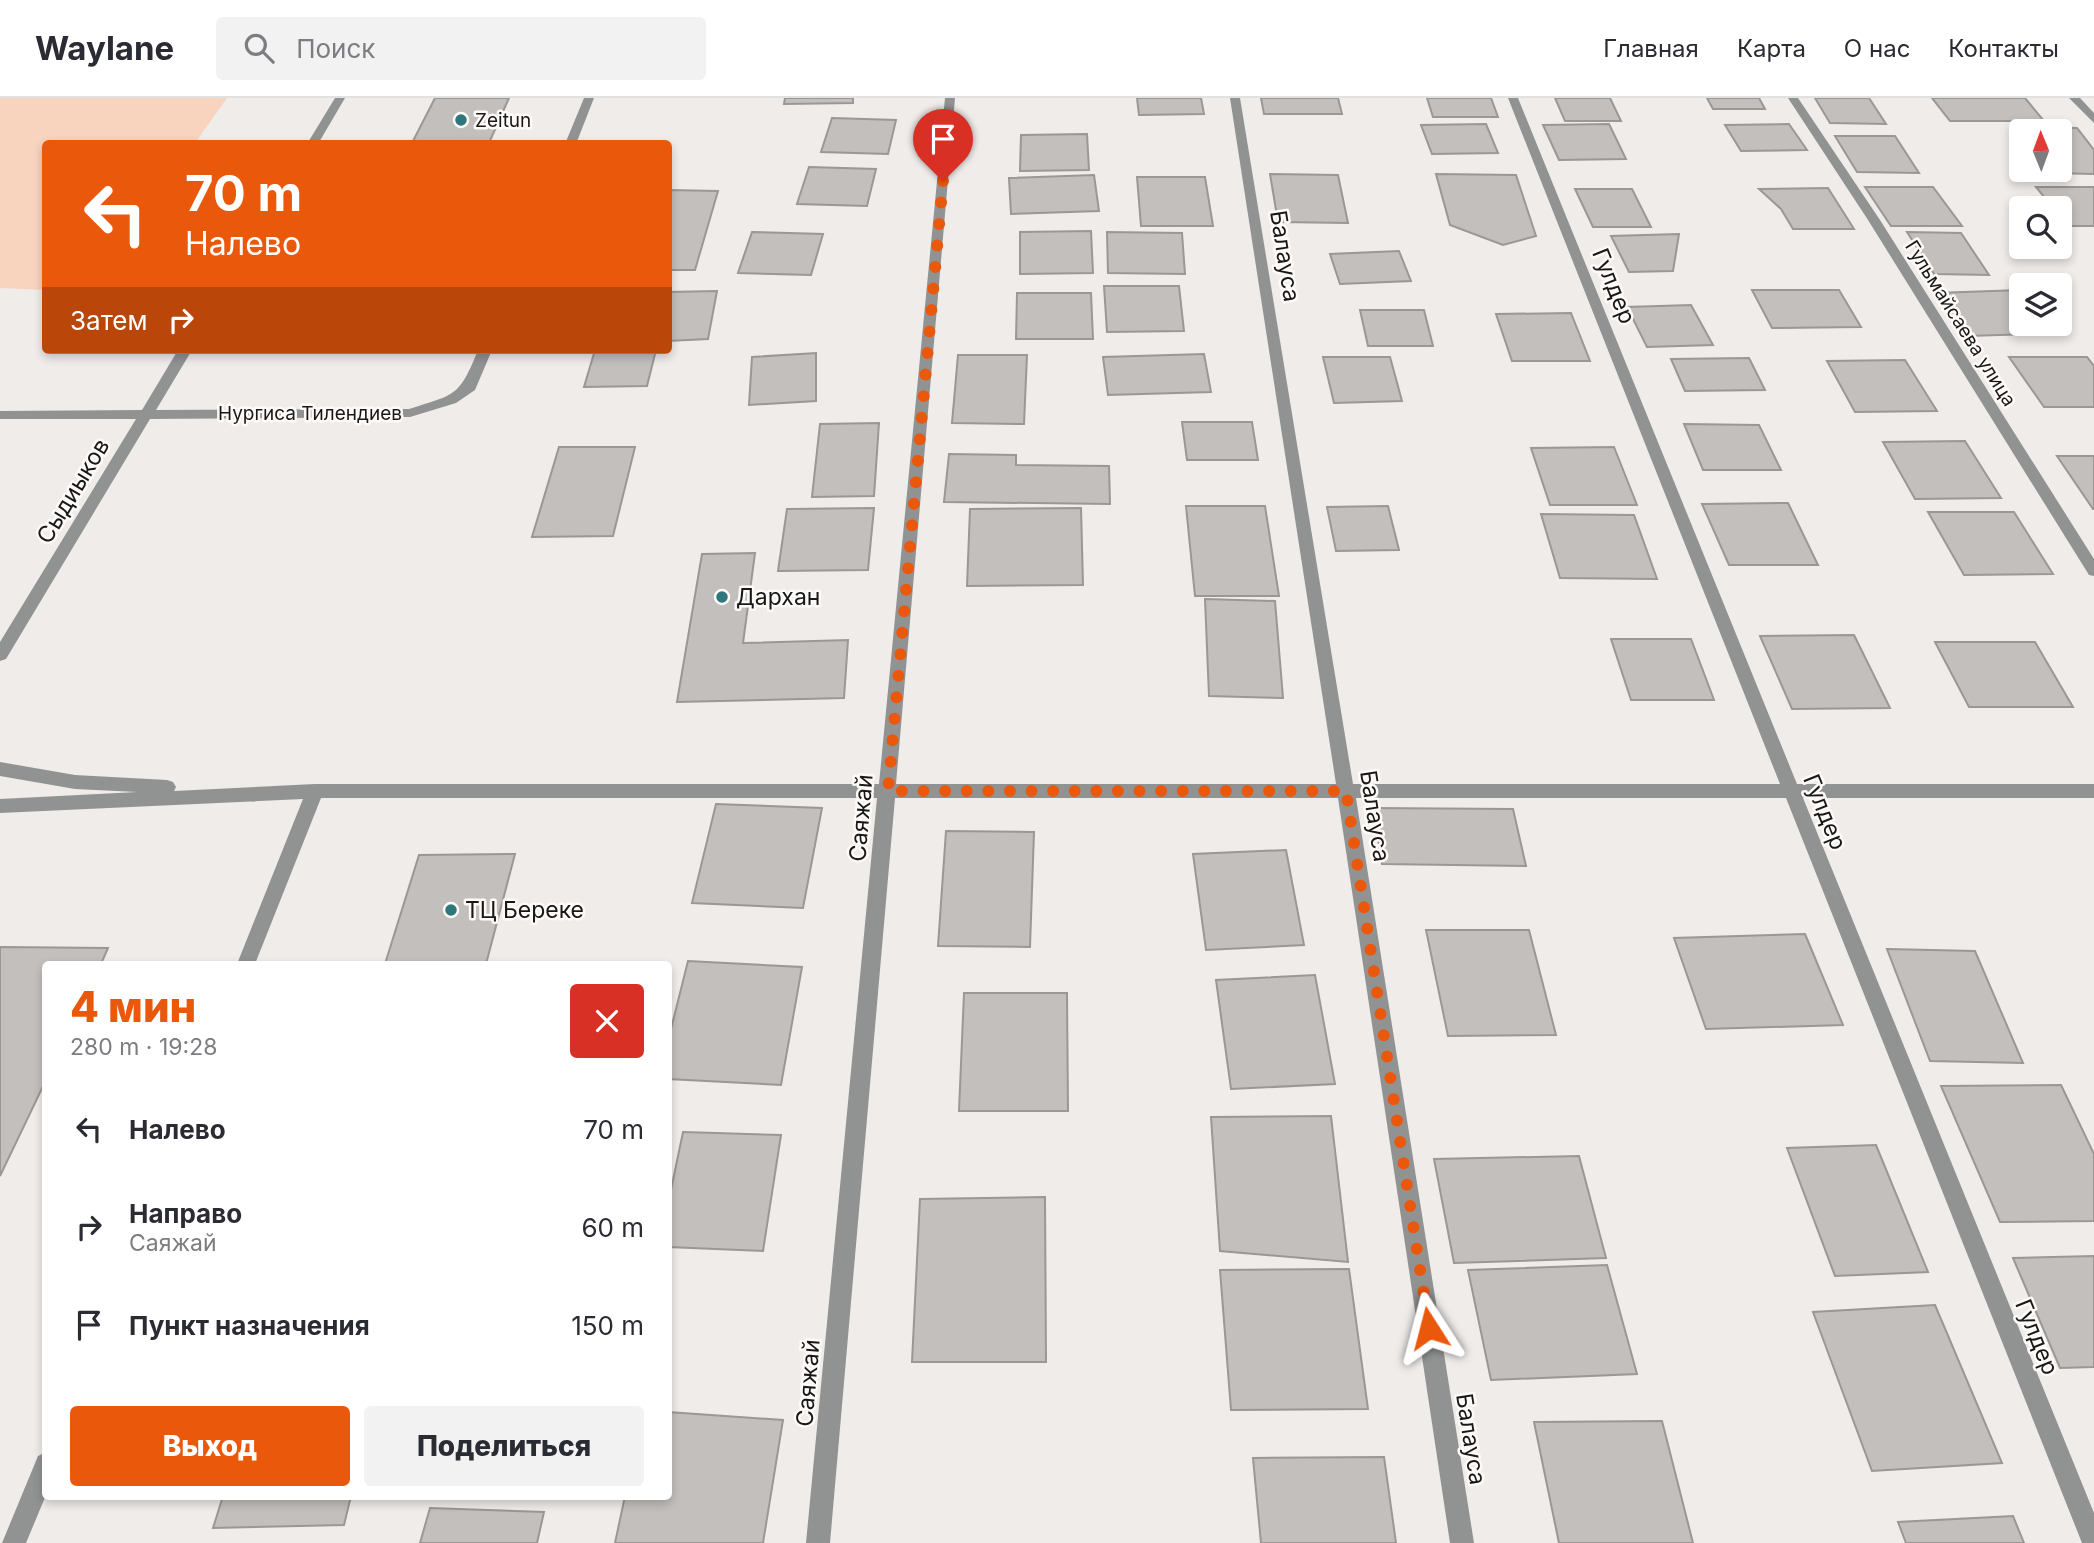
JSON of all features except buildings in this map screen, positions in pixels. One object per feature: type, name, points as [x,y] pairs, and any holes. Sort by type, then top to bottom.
[{"type":"street","points":[[314,140],[340,98]]},
{"type":"street","points":[[572,140],[589,98]]},
{"type":"street","name":"Саяжай","points":[[818,1543],[950,98]]},
{"type":"street","name":"Балауса","points":[[1235,98],[1346,791],[1462,1543]]},
{"type":"street","name":"Гулдер","points":[[1513,98],[2094,1543]]},
{"type":"street","name":"Гульмайсаева улица","points":[[1793,98],[1874,220],[2094,571]]},
{"type":"street","points":[[2074,98],[2094,120]]},
{"type":"street","name":"Сыдиыков","points":[[0,655],[183,354]]},
{"type":"street","name":"Нургиса Тилендиев","points":[[0,415],[410,413],[451,400],[470,387],[483,354]]},
{"type":"street","points":[[0,769],[75,782],[254,792]]},
{"type":"street","points":[[247,961],[316,791]]},
{"type":"street","points":[[0,806],[316,791],[2094,791]]},
{"type":"street","points":[[14,1543],[42,1474]]},
{"type":"shaded area","points":[[0,98],[227,98],[197,140],[42,140],[42,290],[0,288]]},
{"type":"place","name":"Zeitun","points":[[461,120]]},
{"type":"place","name":"Дархан","points":[[722,597]]},
{"type":"place","name":"ТЦ Береке","points":[[451,910]]},
{"type":"route","points":[[943,181],[888,791],[1346,791],[1429,1328]]}]
